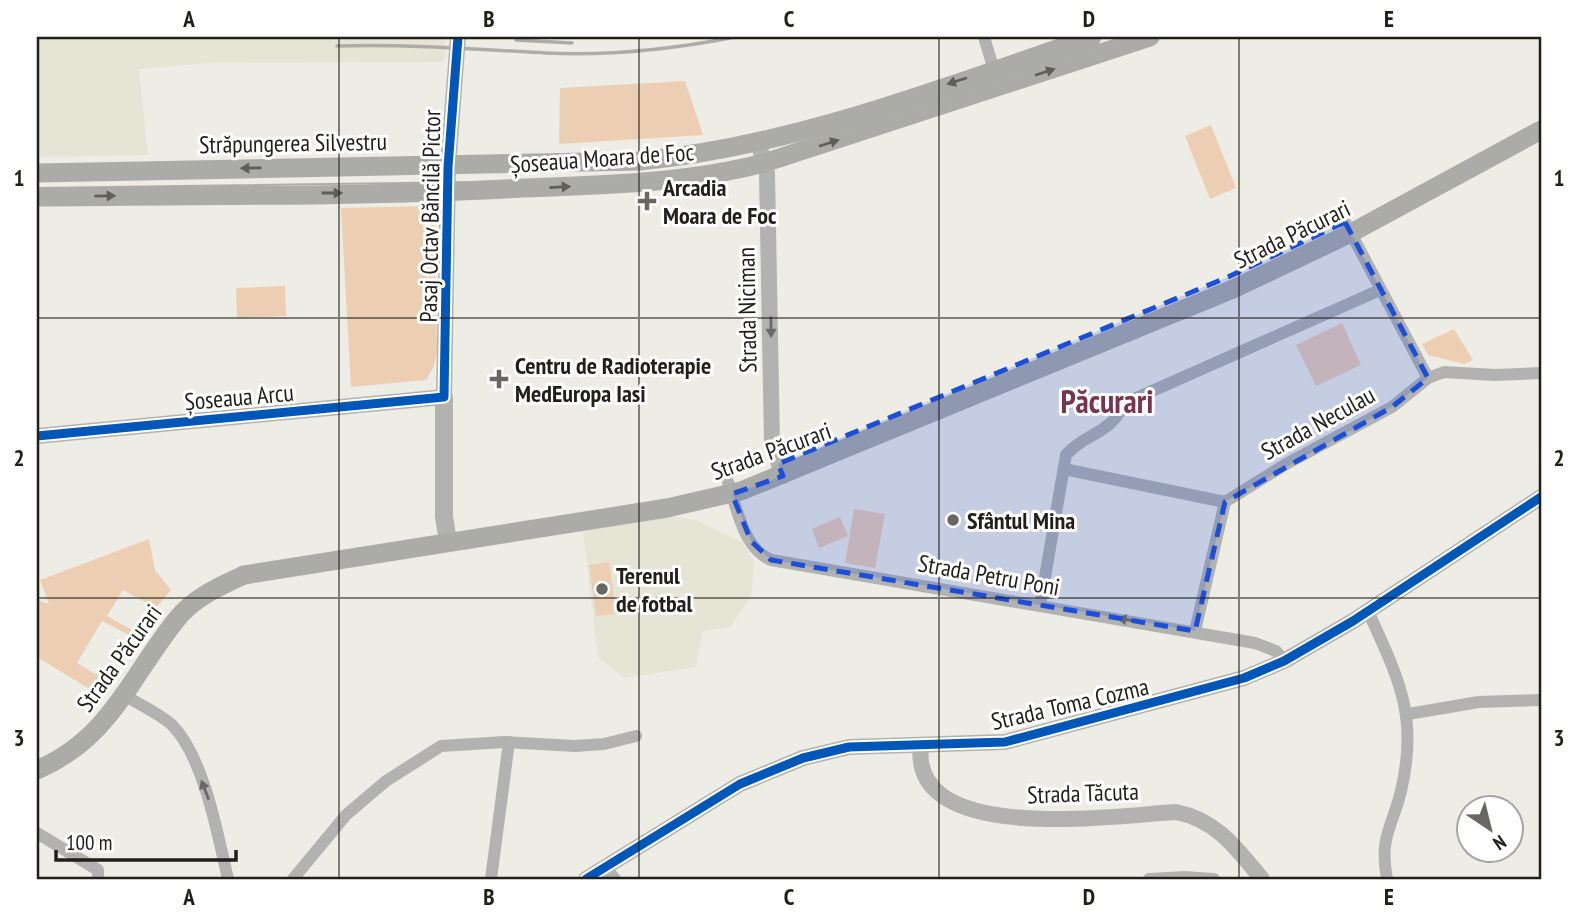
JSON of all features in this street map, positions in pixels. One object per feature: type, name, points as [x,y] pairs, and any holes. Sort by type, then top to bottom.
[{"type":"main road","name":"Șoseaua Moara de Foc","points":[[37,197],[467,192],[652,182],[764,163],[997,78],[1092,37]]},
{"type":"main road","name":"Șoseaua Moara de Foc","points":[[758,142],[1150,37]]},
{"type":"main road","name":"Strada Păcurari","points":[[1348,228],[1541,116]]},
{"type":"main road","name":"Strada Păcurari","points":[[37,770],[70,752],[91,736],[126,696],[178,617],[216,588],[244,575],[447,536],[730,488],[781,470],[1348,228],[1541,130]]},
{"type":"main road","name":"Străpungerea Silvestru","points":[[37,173],[639,161],[704,154],[758,142]]},
{"type":"main road","points":[[444,397],[447,536]]},
{"type":"main road","name":"Strada Păcurari","points":[[37,757],[62,742],[97,712],[170,611],[211,578],[241,565],[277,557],[447,536]]},
{"type":"street","name":"Pasaj Octav Băncilă Pictor","points":[[444,397],[447,167],[457,37]]},
{"type":"street","points":[[984,37],[997,78]]},
{"type":"street","name":"Strada Niciman","points":[[758,142],[764,163],[769,259],[772,444],[781,470]]},
{"type":"street","points":[[1348,228],[1429,378]]},
{"type":"street","points":[[1040,606],[1066,455],[1075,444],[1102,433],[1125,403],[1380,290]]},
{"type":"street","name":"Strada Neculau","points":[[1225,502],[1286,464],[1392,407],[1429,378],[1444,372],[1495,375],[1541,373]]},
{"type":"street","name":"Șoseaua Arcu","points":[[37,436],[444,397]]},
{"type":"street","points":[[1063,469],[1225,502],[1195,631]]},
{"type":"street","name":"Strada Petru Poni","points":[[730,488],[751,541],[758,551],[771,560],[1195,631],[1265,646],[1276,651],[1284,661]]},
{"type":"street","name":"Strada Toma Cozma","points":[[586,879],[611,874],[760,774],[803,758],[849,747],[1005,742],[1215,688],[1284,661],[1368,611],[1541,497]]},
{"type":"street","points":[[1368,611],[1403,692],[1408,714],[1407,761],[1401,794],[1384,842],[1387,879]]},
{"type":"street","points":[[126,696],[172,726],[191,755],[214,812],[228,879]]},
{"type":"street","points":[[1408,714],[1479,702],[1541,700]]},
{"type":"street","points":[[293,879],[346,815],[386,781],[424,756],[449,744],[509,742],[575,746],[604,744],[636,736]]},
{"type":"street","points":[[491,879],[509,742]]},
{"type":"street","name":"Strada Tăcuta","points":[[921,745],[921,770],[933,788],[975,810],[1036,820],[1177,812],[1191,815],[1218,830],[1261,879]]},
{"type":"street","points":[[37,833],[98,870],[98,879]]},
{"type":"street","points":[[1149,879],[1214,879]]},
{"type":"highlighted area","points":[[1345,222],[1428,378],[1392,407],[1225,502],[1195,631],[771,560],[751,541],[732,494],[783,476],[778,464],[1228,277]]},
{"type":"shaded area","points":[[37,37],[446,37],[444,62],[210,63],[139,69],[148,155],[37,157]]},
{"type":"shaded area","points":[[685,81],[703,135],[559,144],[560,88]]},
{"type":"shaded area","points":[[1211,125],[1236,188],[1210,199],[1185,136]]},
{"type":"shaded area","points":[[434,206],[437,350],[434,366],[426,380],[351,387],[341,208]]},
{"type":"shaded area","points":[[285,286],[286,316],[237,318],[236,288]]},
{"type":"shaded area","points":[[1342,323],[1361,365],[1316,386],[1296,345]]},
{"type":"shaded area","points":[[1454,329],[1473,360],[1464,364],[1428,355],[1422,344]]},
{"type":"shaded area","points":[[854,509],[885,514],[875,568],[845,563]]},
{"type":"shaded area","points":[[674,516],[698,521],[742,542],[754,561],[751,596],[730,627],[703,631],[696,667],[624,678],[598,657],[583,531]]},
{"type":"shaded area","points":[[840,517],[848,536],[819,548],[812,529]]},
{"type":"shaded area","points":[[149,539],[155,570],[171,590],[156,608],[123,590],[107,616],[141,635],[139,640],[102,621],[77,663],[112,684],[101,696],[37,657],[37,600],[49,604],[40,580]]},
{"type":"shaded area","name":"Terenul de fotbal","points":[[609,562],[616,614],[596,616],[589,565]]},
{"type":"tram line","points":[[37,188],[474,182],[653,175],[706,168],[769,156],[1130,37]]},
{"type":"railway","points":[[337,46],[415,46],[592,53],[664,48],[735,37]]},
{"type":"railway","points":[[516,40],[572,43]]},
{"type":"cycle path","points":[[37,436],[444,397],[448,167],[458,37]]},
{"type":"cycle path","points":[[586,879],[740,784],[803,758],[849,747],[1005,742],[1244,678],[1284,661],[1353,621],[1541,497]]},
{"type":"place","name":"Arcadia Moara de Foc","points":[[647,201]]},
{"type":"place","name":"Centru de Radioterapie MedEuropa Iasi","points":[[499,379]]},
{"type":"place","name":"Sfântul Mina","points":[[953,520]]},
{"type":"place","name":"Terenul de fotbal","points":[[602,589]]},
{"type":"district","name":"Păcurari","points":[[1107,401]]}]
